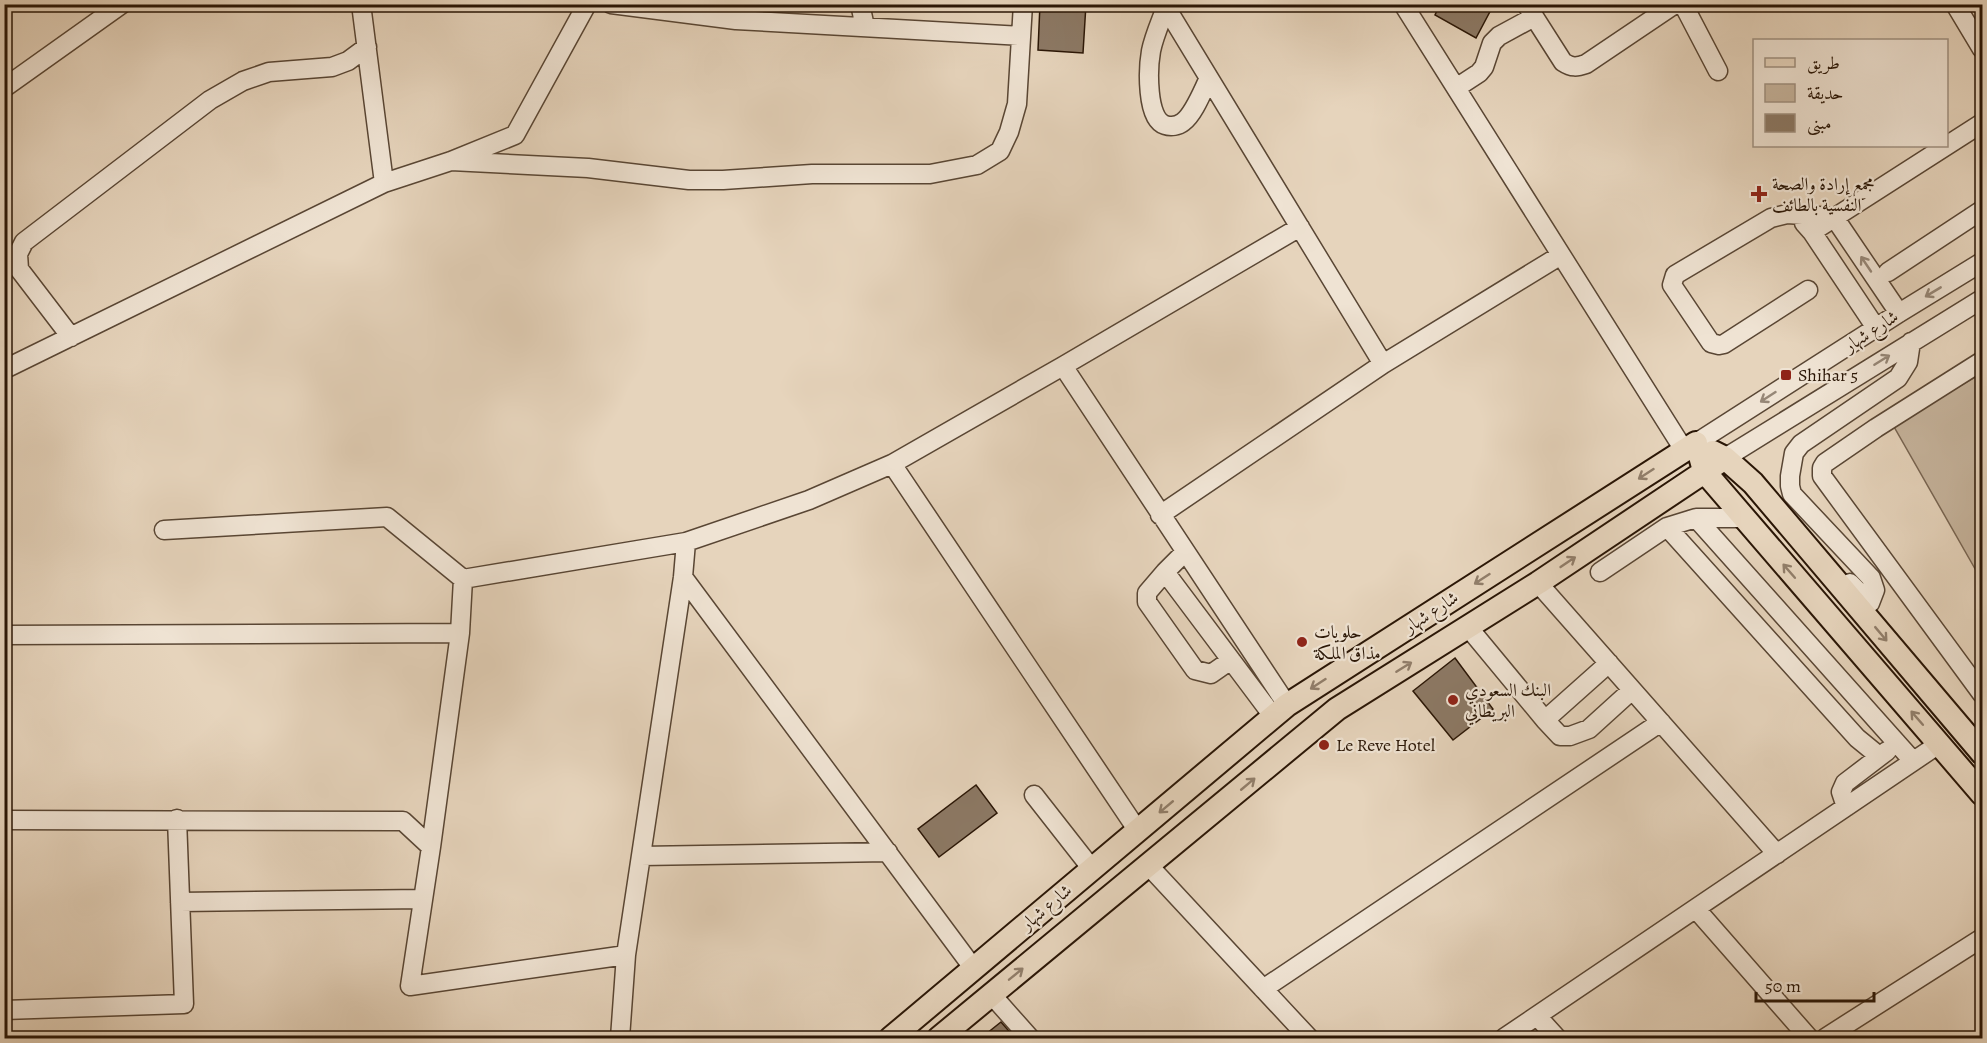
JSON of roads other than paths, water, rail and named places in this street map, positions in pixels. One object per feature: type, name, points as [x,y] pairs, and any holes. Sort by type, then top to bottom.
[{"type":"main road","points":[[1690,447],[1725,458],[1753,483],[1983,753]]},
{"type":"main road","points":[[1690,447],[1704,471],[1983,794]]},
{"type":"main road","name":"شارع شهار","points":[[891,1038],[1280,711],[1690,447]]},
{"type":"main road","name":"شارع شهار","points":[[939,1038],[1337,709],[1538,583],[1725,458]]},
{"type":"street","points":[[4,88],[122,4]]},
{"type":"street","points":[[361,4],[384,183]]},
{"type":"street","points":[[9,367],[384,183],[451,161],[515,135],[587,4]]},
{"type":"street","points":[[611,4],[740,12],[865,27],[1022,36]]},
{"type":"street","points":[[860,4],[865,27]]},
{"type":"street","points":[[451,161],[582,167],[689,180],[812,174],[930,174],[977,165],[1000,151],[1009,132],[1017,104],[1023,4]]},
{"type":"street","points":[[1403,4],[1561,255],[1690,447]]},
{"type":"street","points":[[1456,88],[1479,73],[1484,67],[1492,44],[1530,11],[1563,62],[1577,67],[1586,64],[1675,4]]},
{"type":"street","points":[[1683,4],[1718,71]]},
{"type":"street","points":[[1954,4],[1983,49]]},
{"type":"street","points":[[1165,6],[1151,50],[1152,108],[1157,119],[1168,126],[1183,122],[1189,116],[1209,78]]},
{"type":"street","points":[[1165,6],[1383,364]]},
{"type":"street","points":[[71,337],[19,270],[18,255],[24,242],[210,100],[243,81],[269,72],[332,67],[348,61],[367,47]]},
{"type":"street","points":[[1948,145],[1983,123]]},
{"type":"street","points":[[1812,232],[1945,147]]},
{"type":"street","points":[[1888,272],[1983,210]]},
{"type":"street","points":[[1808,290],[1719,345],[1711,344],[1672,285],[1675,275],[1779,215],[1834,217]]},
{"type":"street","points":[[1796,215],[1812,232],[1876,328]]},
{"type":"street","points":[[1834,217],[1899,313]]},
{"type":"street","points":[[164,530],[387,517],[463,579],[687,542],[809,500],[892,464],[1300,227]]},
{"type":"street","points":[[1160,515],[1383,364],[1561,255]]},
{"type":"street","name":"شارع شهار","points":[[1690,447],[1983,262]]},
{"type":"street","name":"شارع شهار","points":[[1725,458],[1983,299]]},
{"type":"street","points":[[1753,483],[1870,603],[1875,590],[1871,578],[1792,494],[1790,476],[1794,453],[1801,444],[1898,378],[1908,362],[1911,342]]},
{"type":"street","points":[[1983,361],[1876,428],[1825,463],[1822,468],[1822,476],[1983,694]]},
{"type":"street","points":[[1063,366],[1185,552],[1280,711]]},
{"type":"street","points":[[892,464],[1138,831]]},
{"type":"street","points":[[1600,572],[1667,527],[1696,518],[1744,518]]},
{"type":"street","points":[[1696,518],[1913,761]]},
{"type":"street","points":[[1667,527],[1857,738],[1879,756]]},
{"type":"street","points":[[620,1038],[626,955],[687,542]]},
{"type":"street","points":[[1185,552],[1147,593],[1147,602],[1195,670],[1211,674],[1231,660]]},
{"type":"street","points":[[1871,578],[1888,565]]},
{"type":"street","points":[[1165,572],[1231,660],[1280,711]]},
{"type":"street","points":[[683,577],[974,969]]},
{"type":"street","points":[[463,579],[460,633],[432,847],[410,986],[626,955]]},
{"type":"street","points":[[1538,583],[1777,854]]},
{"type":"street","points":[[1468,627],[1560,736],[1570,736],[1588,729],[1632,690]]},
{"type":"street","points":[[4,635],[460,633]]},
{"type":"street","points":[[1545,720],[1608,663]]},
{"type":"street","points":[[1263,989],[1661,722]]},
{"type":"street","points":[[1846,807],[1840,792],[1845,783],[1897,743]]},
{"type":"street","points":[[1504,1038],[1939,744]]},
{"type":"street","points":[[1034,795],[1092,869]]},
{"type":"street","points":[[4,1011],[184,1004],[177,819]]},
{"type":"street","points":[[4,820],[403,821],[432,847]]},
{"type":"street","points":[[641,856],[888,852]]},
{"type":"street","points":[[1149,866],[1309,1038]]},
{"type":"street","points":[[180,902],[423,898]]},
{"type":"street","points":[[1696,909],[1809,1038]]},
{"type":"street","points":[[1825,1038],[1983,938]]},
{"type":"street","points":[[991,994],[1030,1038]]},
{"type":"street","points":[[1537,1016],[1557,1038]]},
{"type":"place","name":"مجمع إرادة والصحة النفسية بالطائف","points":[[1759,194]]},
{"type":"place","name":"Shihar 5","points":[[1786,375]]},
{"type":"place","name":"حلويات مذاق الملكة","points":[[1302,642]]},
{"type":"place","name":"البنك السعودي البريطاني","points":[[1453,700]]},
{"type":"place","name":"Le Reve Hotel","points":[[1324,745]]}]
